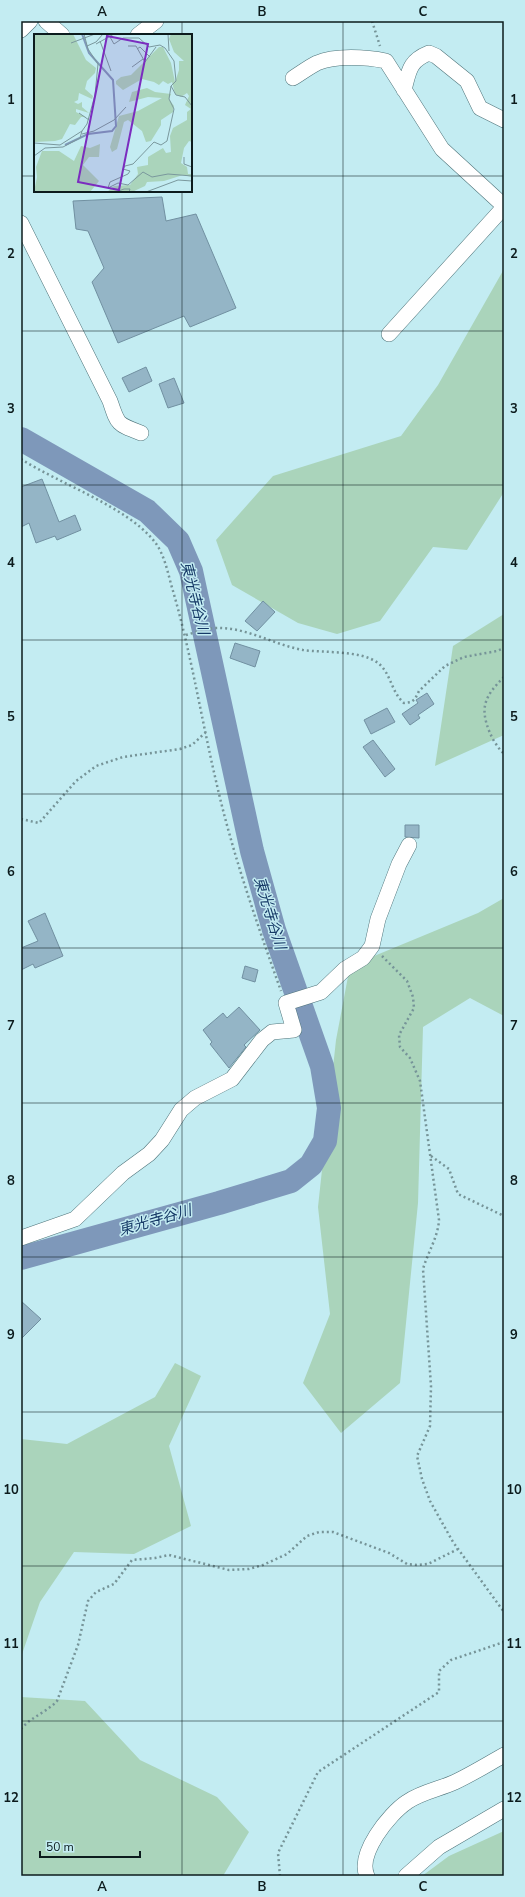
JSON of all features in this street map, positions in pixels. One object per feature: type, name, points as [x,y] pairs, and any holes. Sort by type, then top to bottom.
[{"type":"street","points":[[21,30],[30,21]]},
{"type":"street","points":[[46,21],[61,34]]},
{"type":"street","points":[[139,34],[156,21]]},
{"type":"street","points":[[404,90],[410,68],[417,58],[429,53],[436,56],[467,81],[480,108],[504,120]]},
{"type":"street","points":[[293,78],[317,63],[343,58],[368,57],[386,61],[442,149],[504,207],[389,334]]},
{"type":"street","points":[[21,223],[110,401],[115,417],[121,426],[141,433]]},
{"type":"street","points":[[21,1238],[75,1220],[123,1173],[149,1154],[162,1140],[181,1110],[195,1098],[232,1079],[262,1040],[272,1032],[294,1030],[286,1003],[321,992],[340,973],[363,958],[372,946],[378,919],[399,864],[409,845]]},
{"type":"street","points":[[367,1876],[364,1862],[373,1843],[383,1826],[407,1801],[456,1782],[504,1755]]},
{"type":"street","points":[[406,1876],[439,1847],[504,1809]]},
{"type":"path","points":[[372,21],[386,61]]},
{"type":"path","points":[[21,459],[114,509],[138,525],[155,542],[163,558],[186,635],[216,781],[236,859],[286,1003]]},
{"type":"path","points":[[186,635],[219,627],[238,629],[302,650],[360,656],[378,663],[385,673],[397,697],[404,703],[411,702],[415,699],[419,691],[445,666],[464,656],[497,651],[504,648]]},
{"type":"path","points":[[504,677],[494,687],[483,710],[492,738],[504,754]]},
{"type":"path","points":[[21,819],[39,823],[76,781],[96,766],[123,757],[180,749],[192,745],[206,732]]},
{"type":"path","points":[[372,946],[407,981],[413,997],[414,1008],[399,1035],[400,1047],[410,1058],[420,1081],[439,1220],[439,1229],[427,1256],[424,1269],[431,1386],[430,1426],[417,1456],[422,1479],[430,1501],[458,1549],[504,1612]]},
{"type":"path","points":[[430,1156],[449,1169],[458,1194],[504,1216]]},
{"type":"path","points":[[21,1729],[27,1722],[52,1707],[57,1701],[78,1645],[88,1601],[96,1592],[114,1584],[132,1560],[169,1555],[229,1570],[249,1569],[263,1565],[287,1554],[307,1536],[319,1532],[333,1532],[389,1553],[407,1564],[417,1566],[428,1564],[458,1549]]},
{"type":"path","points":[[280,1876],[278,1853],[318,1772],[439,1692],[439,1670],[451,1660],[504,1642]]},
{"type":"green space","points":[[504,269],[504,492],[467,550],[433,547],[380,621],[337,634],[298,623],[232,585],[216,540],[273,476],[401,436],[438,385]]},
{"type":"green space","points":[[504,614],[504,735],[435,766],[453,646]]},
{"type":"green space","points":[[504,898],[504,1016],[470,998],[423,1027],[418,1203],[400,1383],[341,1433],[303,1383],[330,1314],[318,1207],[336,1040],[350,966],[478,913]]},
{"type":"green space","points":[[175,1363],[201,1376],[169,1446],[191,1526],[134,1554],[74,1552],[40,1602],[21,1657],[21,1439],[67,1444],[155,1397]]},
{"type":"green space","points":[[21,1697],[85,1701],[140,1760],[217,1797],[249,1832],[223,1876],[21,1876]]},
{"type":"green space","points":[[504,1831],[504,1876],[422,1876],[449,1856]]},
{"type":"building","points":[[162,197],[166,221],[196,214],[236,308],[190,327],[184,316],[118,343],[92,282],[104,268],[88,231],[76,229],[73,201]]},
{"type":"building","points":[[146,367],[152,381],[129,392],[122,378]]},
{"type":"building","points":[[174,378],[184,403],[168,408],[159,384]]},
{"type":"building","points":[[42,479],[59,522],[75,515],[81,530],[57,540],[55,536],[36,543],[29,523],[21,527],[21,487]]},
{"type":"building","points":[[263,601],[275,612],[257,631],[245,621]]},
{"type":"building","points":[[235,643],[260,651],[255,667],[230,658]]},
{"type":"building","points":[[427,693],[434,704],[418,715],[420,718],[410,725],[402,714],[418,703],[416,700]]},
{"type":"building","points":[[387,708],[395,722],[371,734],[364,720]]},
{"type":"building","points":[[373,740],[395,769],[385,777],[363,747]]},
{"type":"building","points":[[405,825],[419,825],[419,838],[405,837]]},
{"type":"building","points":[[45,913],[63,956],[35,968],[33,964],[21,970],[21,948],[38,941],[28,921]]},
{"type":"building","points":[[245,966],[258,970],[255,982],[242,978]]},
{"type":"building","points":[[239,1007],[260,1030],[244,1045],[246,1047],[229,1068],[210,1044],[212,1042],[203,1030],[223,1013],[227,1018]]},
{"type":"building","points":[[21,1301],[41,1319],[21,1339]]},
{"type":"waterway","name":"東光寺谷川","points":[[21,439],[147,511],[178,541],[191,571],[252,851],[274,930],[322,1066],[329,1108],[325,1141],[311,1165],[291,1181],[219,1203],[21,1258]]}]
